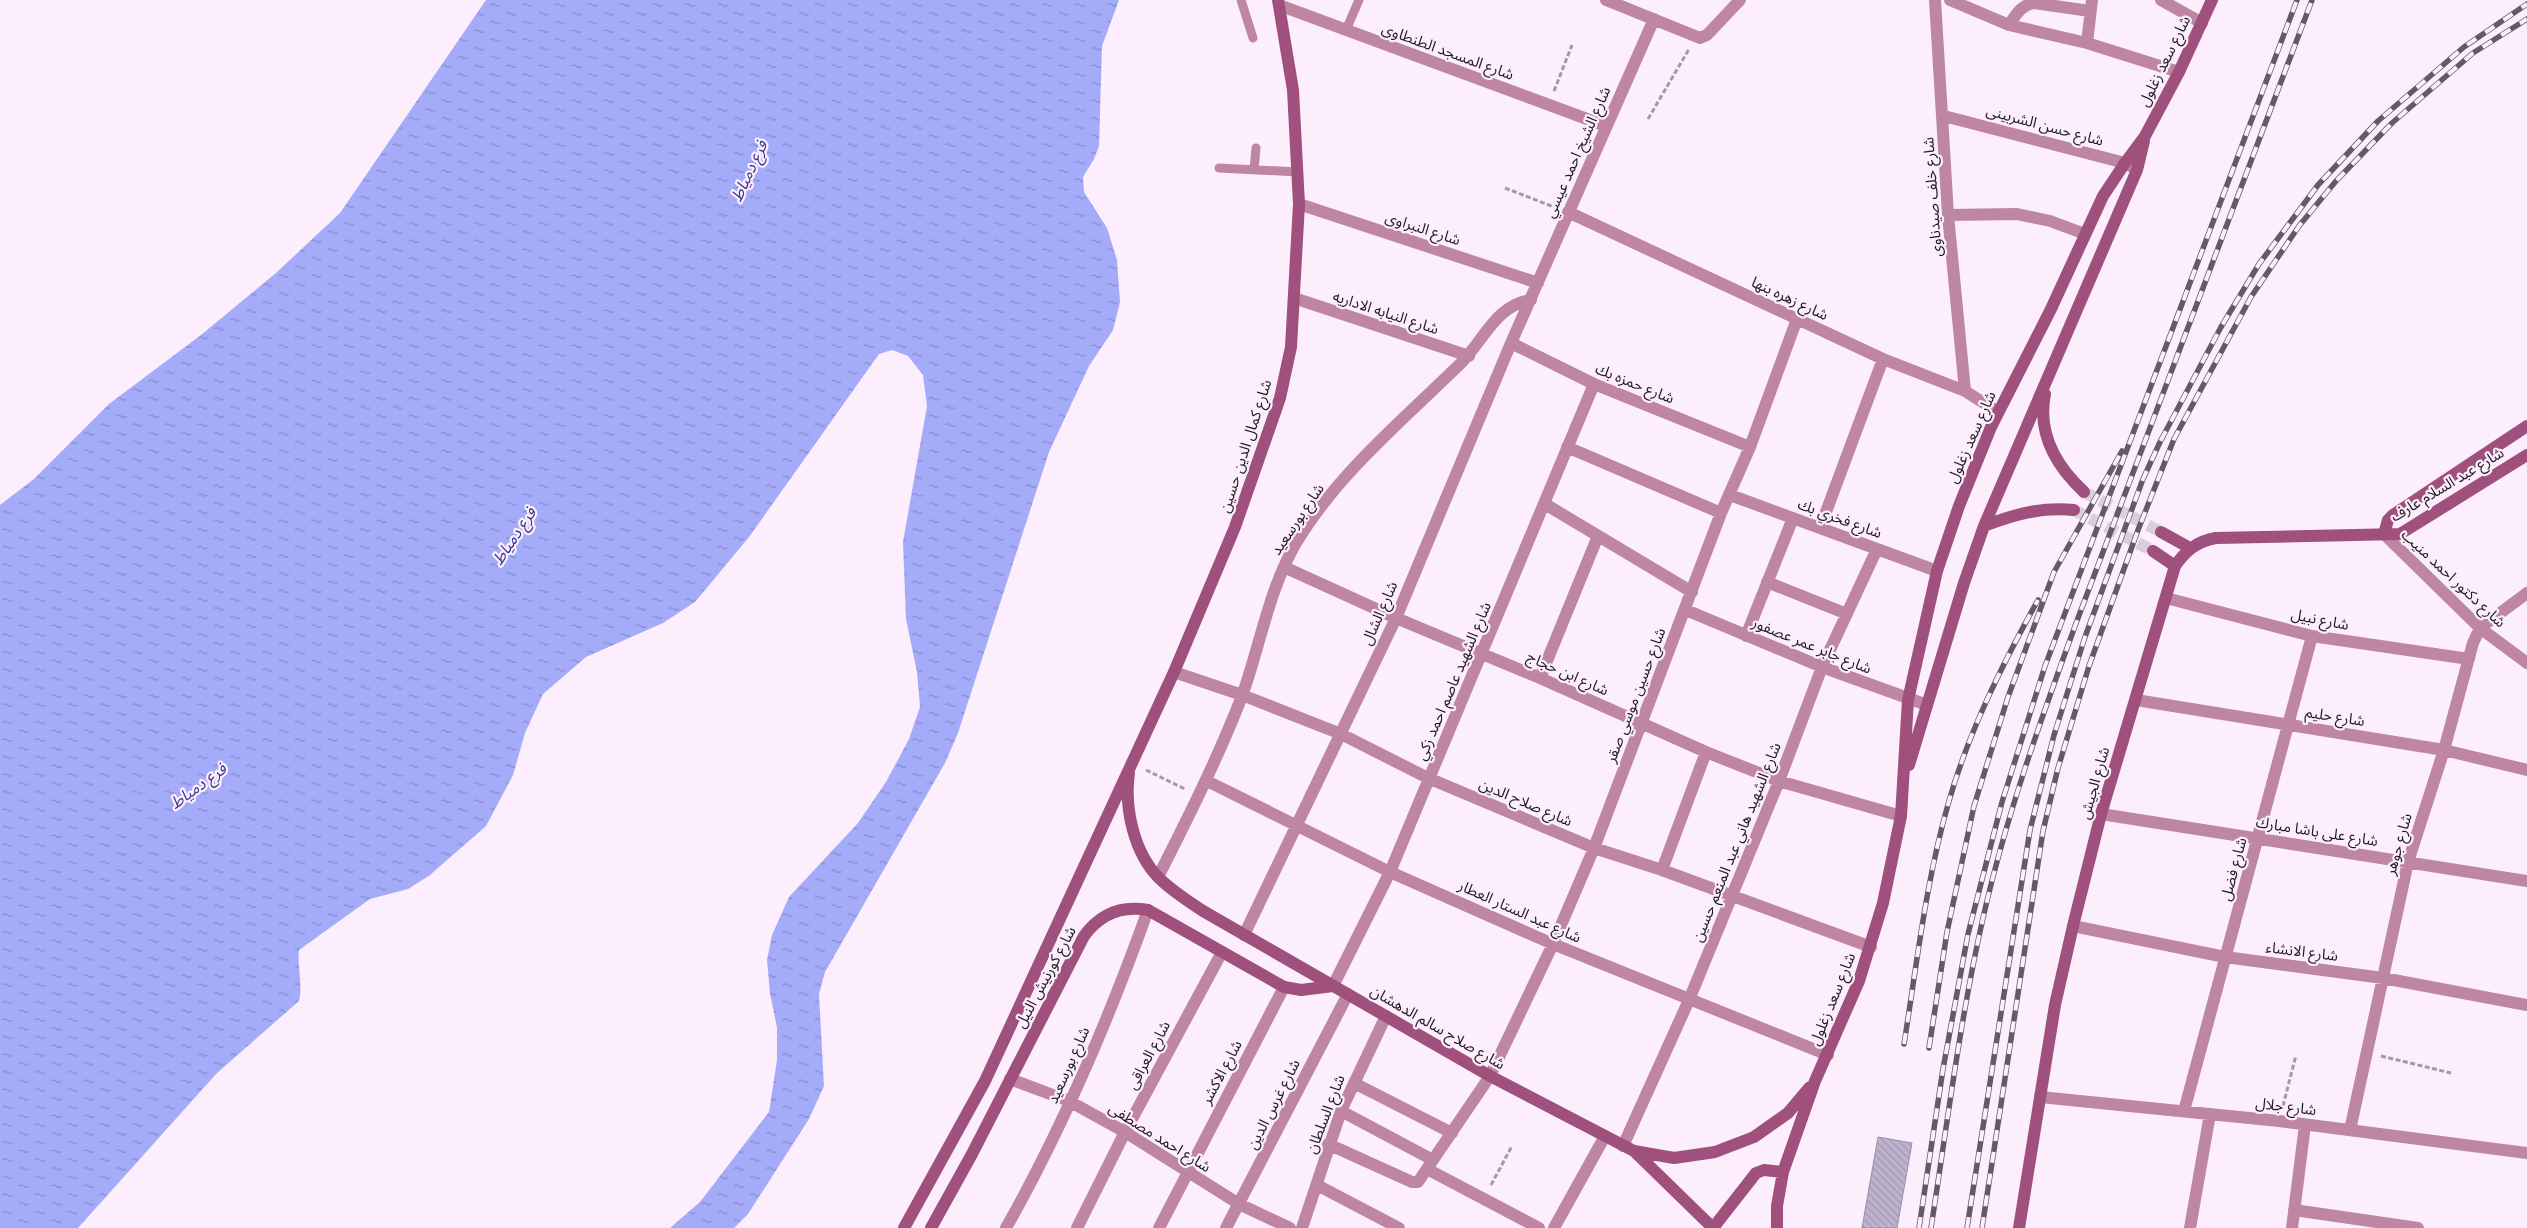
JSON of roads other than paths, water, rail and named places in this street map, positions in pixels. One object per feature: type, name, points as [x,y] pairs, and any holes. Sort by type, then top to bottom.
[{"type":"main road","name":"شارع كمال الدين حسين","points":[[1131,763],[1174,672],[1235,527],[1280,398],[1291,347],[1299,204],[1298,172],[1293,90],[1278,2]]},
{"type":"main road","name":"شارع سعد زغلول","points":[[1777,1228],[1777,1206],[1783,1172],[1815,1082],[1828,1055],[1871,947],[1883,903],[1901,816],[1905,779],[1908,700],[1937,572],[1974,466],[1998,412],[2051,309],[2103,196],[2124,163],[2146,136],[2179,72],[2206,9]]},
{"type":"main road","name":"شارع سعد زغلول","points":[[1905,779],[1964,582],[1984,526],[2138,170],[2146,136]]},
{"type":"main road","points":[[2047,379],[2042,404],[2044,430],[2049,446],[2066,475],[2084,492]]},
{"type":"main road","name":"شارع عبد السلام عارف","points":[[2527,426],[2393,515],[2388,520],[2384,534],[2394,535],[2404,532],[2527,455]]},
{"type":"main road","points":[[1984,526],[2021,513],[2041,509],[2074,510]]},
{"type":"main road","points":[[2162,532],[2190,548]]},
{"type":"main road","name":"شارع الجيش","points":[[2019,1228],[2055,1005],[2073,926],[2101,814],[2175,566],[2190,548],[2216,538],[2384,534]]},
{"type":"main road","points":[[2153,551],[2175,566]]},
{"type":"main road","name":"شارع صلاح سالم الدهشان","points":[[1131,763],[1128,794],[1132,826],[1139,844],[1158,877],[1202,911],[1490,1076],[1634,1152],[1674,1158],[1723,1150],[1754,1137],[1788,1113],[1815,1082]]},
{"type":"main road","name":"شارع كورنيش النيل","points":[[904,1228],[984,1081],[1131,763]]},
{"type":"main road","name":"شارع كورنيش النيل","points":[[931,1228],[972,1154],[1084,936],[1091,926],[1112,912],[1124,908],[1148,910],[1284,987],[1301,990],[1333,986]]},
{"type":"main road","points":[[1634,1152],[1713,1228],[1756,1173],[1764,1170],[1783,1172]]},
{"type":"street","points":[[1606,0],[1695,38],[1707,35],[1736,1]]},
{"type":"street","name":"شارع خلف صيدناوى","points":[[1935,0],[1944,116],[1948,215],[1965,391]]},
{"type":"street","points":[[1950,0],[2009,25],[2087,43],[2179,72]]},
{"type":"street","points":[[2161,0],[2206,9]]},
{"type":"street","name":"شارع المسجد الطنطاوى","points":[[1278,2],[1346,30],[1606,126]]},
{"type":"street","points":[[2009,25],[2020,9],[2027,4],[2091,6],[2087,43]]},
{"type":"street","name":"شارع الشيخ احمد عيسي","points":[[1531,300],[1654,19]]},
{"type":"street","name":"شارع حسن الشربينى","points":[[1944,116],[2124,163],[2138,170]]},
{"type":"street","name":"شارع النبراوى","points":[[1299,204],[1538,283]]},
{"type":"street","name":"شارع زهره بنها","points":[[1568,212],[1883,359],[1965,391],[1998,412]]},
{"type":"street","points":[[1948,215],[2017,214],[2050,221],[2085,234]]},
{"type":"street","name":"شارع النيابه الاداريه","points":[[1294,298],[1469,356]]},
{"type":"street","name":"شارع الشال","points":[[1244,935],[1396,618],[1511,343],[1531,300]]},
{"type":"street","name":"شارع بورسعيد","points":[[1158,877],[1207,781],[1242,695],[1284,567],[1296,543],[1321,507],[1351,471],[1469,356],[1498,316],[1511,306],[1531,300]]},
{"type":"street","name":"شارع حسين موسي صقر","points":[[1328,1144],[1412,1182],[1418,1182],[1490,1076],[1553,944],[1594,848],[1686,610],[1721,513],[1750,447],[1796,319]]},
{"type":"street","name":"شارع حمزه بك","points":[[1511,343],[1594,384],[1750,447]]},
{"type":"street","points":[[1820,528],[1883,359]]},
{"type":"street","name":"شارع الشهيد عاصم احمد زكي","points":[[1333,986],[1390,872],[1428,778],[1483,654],[1594,384]]},
{"type":"street","points":[[1567,446],[1721,513]]},
{"type":"street","name":"شارع فخري بك","points":[[1730,495],[1937,572]]},
{"type":"street","points":[[1545,504],[1692,592]]},
{"type":"street","points":[[1746,636],[1793,518]]},
{"type":"street","name":"شارع دكتور احمد منيب","points":[[2384,534],[2480,628],[2527,663]]},
{"type":"street","points":[[1540,678],[1598,536]]},
{"type":"street","name":"شارع الشهيد هاني عبد المنعم حسين","points":[[1622,1146],[1689,1000],[1779,781],[1822,668],[1877,549]]},
{"type":"street","name":"شارع ابن حجاج","points":[[1284,567],[1396,618],[1540,678],[1706,752],[1779,781],[1901,816]]},
{"type":"street","points":[[1767,582],[1847,614]]},
{"type":"street","points":[[2480,628],[2527,593]]},
{"type":"street","name":"شارع نبيل","points":[[2166,598],[2312,636],[2469,659]]},
{"type":"street","name":"شارع جابر عمر عصفور","points":[[1686,610],[1822,668],[1908,700],[1927,705]]},
{"type":"street","name":"شارع جوهر","points":[[2350,1130],[2408,862],[2444,750],[2473,643],[2480,628]]},
{"type":"street","name":"شارع فضل","points":[[2184,1111],[2312,636]]},
{"type":"street","name":"شارع صلاح الدين","points":[[1174,672],[1242,695],[1341,734],[1428,778],[1594,848],[1662,870],[1871,947]]},
{"type":"street","name":"شارع حليم","points":[[2136,700],[2444,750],[2527,770]]},
{"type":"street","points":[[1662,870],[1706,752]]},
{"type":"street","name":"شارع عبد الستار العطار","points":[[1207,781],[1390,872],[1553,944],[1828,1055]]},
{"type":"street","name":"شارع على باشا مبارك","points":[[2101,814],[2527,881]]},
{"type":"street","name":"شارع بورسعيد","points":[[1006,1228],[1052,1143],[1112,1007],[1148,910]]},
{"type":"street","name":"شارع الانشاء","points":[[2073,926],[2225,958],[2383,978],[2527,1005]]},
{"type":"street","name":"شارع العراقى","points":[[1077,1228],[1125,1132],[1222,952]]},
{"type":"street","name":"شارع الاكشر","points":[[1158,1228],[1284,987]]},
{"type":"street","name":"شارع غرس الدين","points":[[1226,1228],[1348,994]]},
{"type":"street","name":"شارع السلطان","points":[[1302,1228],[1328,1144],[1341,1111],[1386,1016]]},
{"type":"street","name":"شارع احمد مصطفى","points":[[1010,1079],[1069,1101],[1125,1132],[1187,1173],[1240,1204],[1290,1228]]},
{"type":"street","points":[[1354,1084],[1452,1133]]},
{"type":"street","name":"شارع جلال","points":[[2040,1097],[2280,1121],[2527,1153]]},
{"type":"street","points":[[1341,1111],[1430,1164],[1483,1199],[1539,1228]]},
{"type":"street","points":[[2190,1228],[2210,1114]]},
{"type":"street","points":[[2292,1228],[2305,1124]]},
{"type":"street","points":[[1554,1228],[1605,1136]]},
{"type":"street","points":[[1317,1184],[1399,1228]]},
{"type":"street","points":[[2294,1210],[2418,1228]]},
{"type":"lane","points":[[1241,0],[1253,38]]},
{"type":"lane","points":[[1346,30],[1360,0]]},
{"type":"lane","points":[[1254,170],[1256,148]]},
{"type":"lane","points":[[1219,168],[1298,172]]},
{"type":"water","name":"فرع دمياط","points":[[486,0],[1119,0],[1102,46],[1099,146],[1094,159],[1083,177],[1084,192],[1107,228],[1117,260],[1120,302],[1113,330],[1089,366],[1049,452],[958,733],[945,763],[825,972],[819,994],[824,1086],[809,1119],[748,1214],[734,1228],[670,1228],[700,1202],[769,1112],[777,1060],[777,1028],[770,993],[767,960],[772,935],[789,897],[858,823],[886,782],[909,739],[920,707],[917,672],[906,619],[903,542],[927,406],[923,375],[908,356],[892,350],[879,354],[749,537],[695,602],[663,623],[586,657],[543,694],[525,733],[513,775],[486,826],[430,875],[408,889],[370,899],[299,950],[299,1001],[217,1073],[78,1228],[0,1228],[0,505],[34,479],[109,404],[201,335],[276,273],[340,213]]},
{"type":"tunnel","points":[[2084,492],[2161,532]]},
{"type":"tunnel","points":[[2074,510],[2153,551]]},
{"type":"railway","points":[[1919,1228],[1943,1069],[1968,934],[2002,802],[2045,666],[2297,0]]},
{"type":"railway","points":[[1931,1228],[1967,995],[1983,918],[2002,842],[2038,729],[2078,618],[2312,0]]},
{"type":"railway","points":[[1967,1228],[2030,830],[2054,735],[2085,637],[2143,479],[2160,442],[2221,327],[2259,264],[2318,185],[2378,121],[2464,47],[2527,4]]},
{"type":"railway","points":[[1982,1228],[2043,831],[2058,768],[2089,666],[2138,530],[2174,439],[2251,297],[2299,226],[2336,181],[2392,123],[2473,53],[2527,19]]},
{"type":"railway","points":[[1929,1048],[1947,932],[1974,806],[2008,697],[2054,572],[2122,451]]},
{"type":"railway","points":[[1904,1044],[1928,891],[1949,801],[1966,749],[1988,698],[2038,600]]}]
